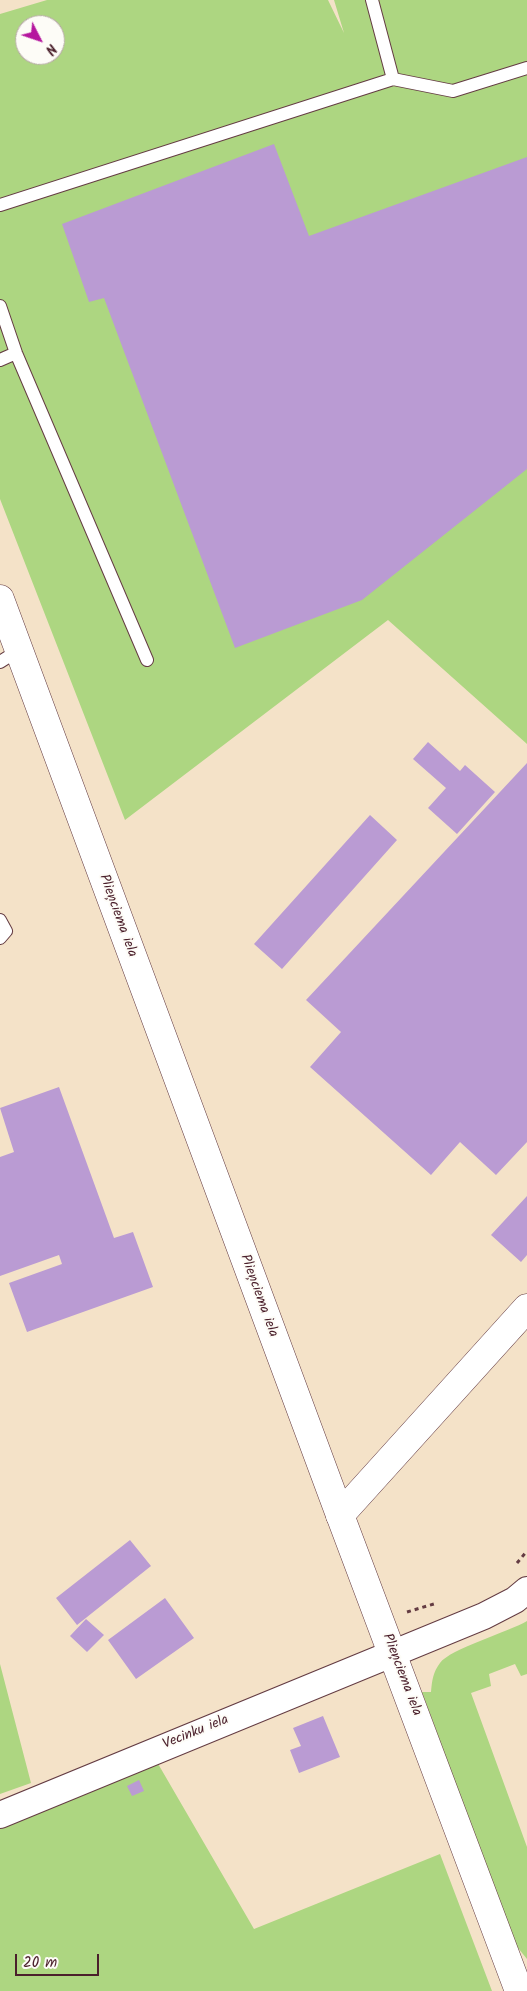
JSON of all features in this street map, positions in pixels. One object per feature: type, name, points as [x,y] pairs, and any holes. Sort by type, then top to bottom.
[{"type":"main road","name":"Plieņciema iela","points":[[0,599],[10,656],[393,1653],[520,1991]]},
{"type":"main road","points":[[340,1515],[527,1308]]},
{"type":"street","name":"Vecinku iela","points":[[0,1815],[492,1613],[515,1600],[527,1590]]},
{"type":"lane","points":[[372,0],[393,79]]},
{"type":"lane","points":[[0,205],[393,79],[453,91],[527,68]]},
{"type":"lane","points":[[0,306],[16,353],[147,660]]},
{"type":"lane","points":[[0,360],[16,353]]},
{"type":"lane","points":[[0,920],[6,932],[0,938]]},
{"type":"lane","points":[[520,1991],[527,1989]]},
{"type":"path","points":[[516,1565],[527,1551]]},
{"type":"path","points":[[380,1620],[443,1602]]},
{"type":"green space","points":[[47,0],[328,0],[344,33],[334,0],[527,0],[527,744],[388,620],[125,820],[0,499],[0,14]]},
{"type":"green space","points":[[527,1621],[527,1674],[521,1676],[515,1664],[489,1674],[491,1686],[471,1693],[527,1847],[527,1959],[514,1943],[422,1692],[431,1692],[432,1680],[436,1670],[446,1658],[467,1646]]},
{"type":"green space","points":[[0,1664],[31,1783],[0,1794]]},
{"type":"green space","points":[[157,1762],[254,1929],[440,1854],[492,1991],[0,1991],[0,1828]]},
{"type":"building","points":[[274,144],[309,236],[527,157],[527,469],[362,600],[235,648],[104,298],[89,302],[62,224]]},
{"type":"building","points":[[428,742],[460,771],[465,765],[495,792],[457,834],[428,808],[446,788],[413,759]]},
{"type":"building","points":[[527,763],[527,1142],[496,1175],[460,1142],[431,1175],[310,1067],[341,1032],[306,1000]]},
{"type":"building","points":[[370,815],[397,840],[282,969],[254,944]]},
{"type":"building","points":[[59,1087],[114,1238],[133,1232],[153,1287],[27,1332],[9,1283],[62,1264],[59,1255],[0,1276],[0,1157],[14,1152],[0,1108]]},
{"type":"building","points":[[527,1196],[527,1255],[521,1262],[491,1235]]},
{"type":"building","points":[[130,1540],[151,1566],[77,1625],[56,1598]]},
{"type":"building","points":[[165,1598],[194,1638],[136,1679],[108,1640]]},
{"type":"building","points":[[86,1619],[104,1635],[87,1652],[70,1636]]},
{"type":"building","points":[[323,1716],[340,1757],[299,1773],[290,1750],[301,1746],[293,1728]]},
{"type":"building","points":[[139,1780],[144,1791],[132,1796],[127,1786]]}]
